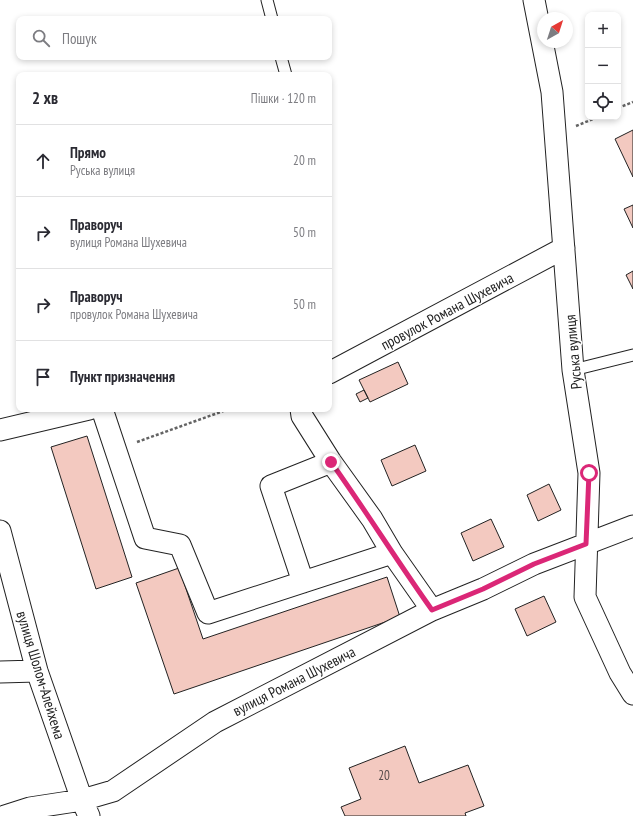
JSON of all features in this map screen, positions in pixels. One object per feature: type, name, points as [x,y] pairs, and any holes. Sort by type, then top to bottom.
[{"type":"street","name":"Руська вулиця","points":[[534,0],[552,92],[572,370],[589,473],[585,597],[620,673],[633,694]]},
{"type":"street","name":"провулок Романа Шухевича","points":[[332,372],[564,248]]},
{"type":"street","points":[[0,430],[76,412]]},
{"type":"street","points":[[103,412],[145,538],[180,545],[208,613],[392,553]]},
{"type":"street","points":[[301,412],[302,416],[331,462],[372,519],[392,553],[432,610]]},
{"type":"street","points":[[303,582],[271,486],[331,462]]},
{"type":"street","name":"вулиця Романа Шухевича","points":[[5,816],[30,808],[86,808],[215,722],[432,610],[483,589],[534,564],[633,526]]},
{"type":"street","name":"вулиця Шолом-Алейхема","points":[[0,531],[37,671],[86,808]]},
{"type":"street","points":[[0,672],[37,671]]},
{"type":"lane","points":[[267,0],[271,16]]},
{"type":"lane","points":[[282,60],[285,72]]},
{"type":"lane","points":[[572,370],[633,355]]},
{"type":"path","points":[[621,107],[633,102]]},
{"type":"path","points":[[116,450],[221,412]]},
{"type":"building","points":[[633,130],[633,177],[615,139]]},
{"type":"building","points":[[633,205],[633,228],[624,209]]},
{"type":"building","points":[[633,271],[633,289],[626,275]]},
{"type":"building","points":[[398,362],[408,384],[370,402],[359,380]]},
{"type":"building","points":[[364,390],[368,398],[360,402],[356,394]]},
{"type":"building","points":[[87,436],[132,577],[96,589],[51,447]]},
{"type":"building","points":[[415,445],[426,471],[392,486],[381,460]]},
{"type":"building","points":[[549,484],[561,510],[538,521],[527,495]]},
{"type":"building","points":[[491,519],[504,547],[473,561],[461,533]]},
{"type":"building","points":[[179,568],[203,639],[387,577],[400,617],[174,694],[136,583]]},
{"type":"building","points":[[544,596],[556,622],[527,636],[515,609]]},
{"type":"building","points":[[405,746],[419,783],[468,765],[484,806],[465,813],[466,816],[345,816],[341,807],[361,799],[349,768]]},
{"type":"route","points":[[331,462],[372,519],[392,553],[432,610],[483,589],[534,564],[586,544],[589,473]]}]
